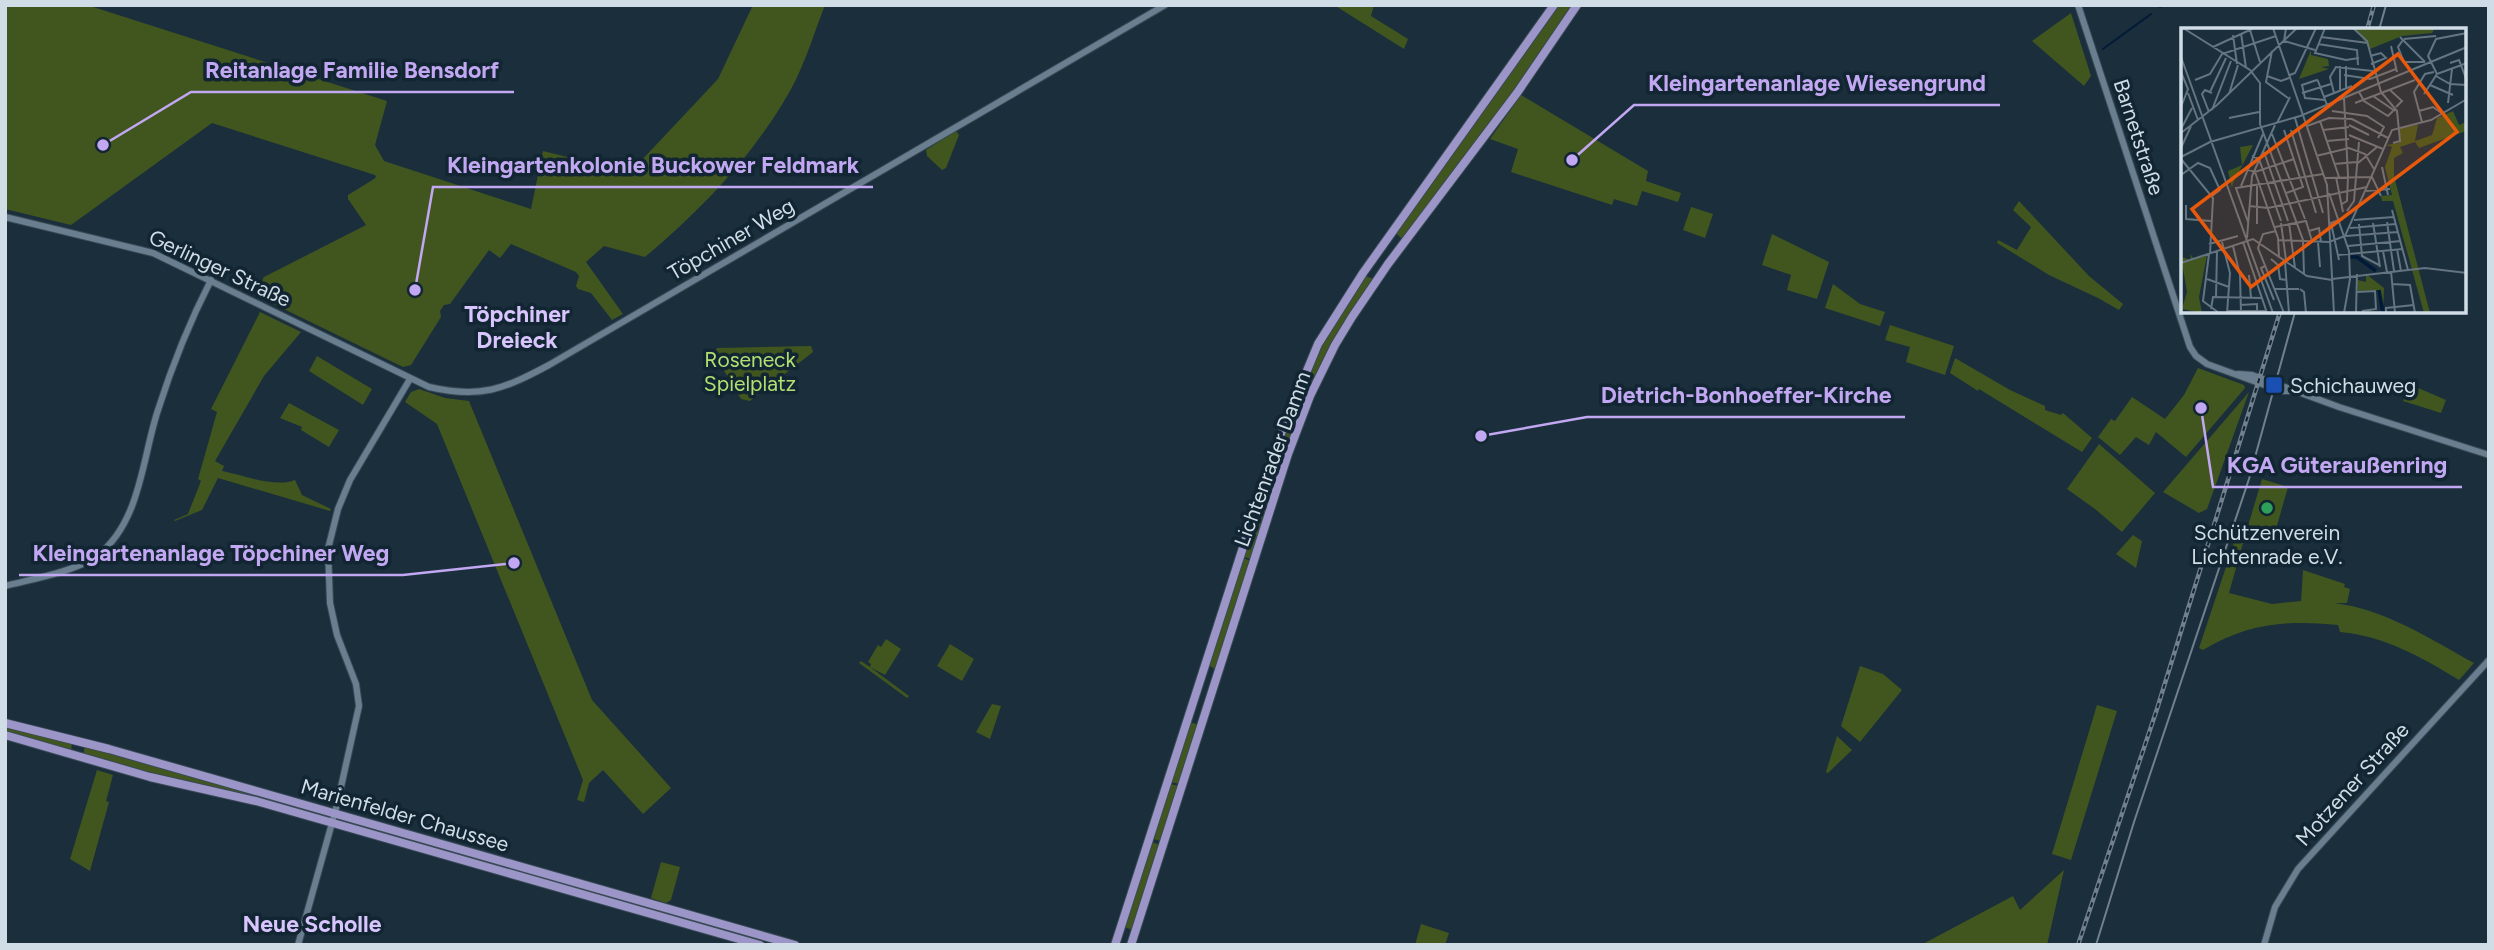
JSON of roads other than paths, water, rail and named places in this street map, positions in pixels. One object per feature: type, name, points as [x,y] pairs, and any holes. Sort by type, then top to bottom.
[{"type":"main road","name":"Lichtenrader Damm","points":[[1115,945],[1289,411],[1323,335],[1346,298],[1554,5]]},
{"type":"main road","name":"Lichtenrader Damm","points":[[1131,945],[1303,414],[1335,345],[1403,244],[1479,145],[1577,5]]},
{"type":"main road","points":[[1391,235],[1403,244]]},
{"type":"main road","name":"Marienfelder Chaussee","points":[[5,723],[335,813],[795,945]]},
{"type":"main road","name":"Marienfelder Chaussee","points":[[5,736],[160,780],[248,799],[760,945]]},
{"type":"main road","points":[[73,755],[77,742]]},
{"type":"street","name":"Töpchiner Weg","points":[[410,379],[429,387],[468,394],[493,390],[527,377],[1165,5]]},
{"type":"street","name":"Barnetstraße","points":[[2078,5],[2190,347],[2207,364],[2236,374],[2252,375],[2489,455]]},
{"type":"street","name":"Gerlinger Straße","points":[[5,217],[153,253],[410,379]]},
{"type":"street","points":[[5,586],[85,562],[99,554],[117,534],[134,499],[167,383],[211,280]]},
{"type":"street","points":[[298,945],[335,813],[359,706],[356,684],[337,635],[330,603],[328,549],[338,509],[350,480],[410,379]]},
{"type":"street","name":"Motzener Straße","points":[[2264,945],[2275,907],[2298,869],[2489,660]]},
{"type":"waterway","points":[[2103,49],[2151,14]]},
{"type":"tram line","points":[[2380,28],[2386,5]]},
{"type":"tram line","points":[[2096,945],[2134,822],[2249,479],[2295,313]]},
{"type":"railway","points":[[2368,28],[2374,5]]},
{"type":"railway","points":[[2078,945],[2157,709],[2280,313]]},
{"type":"place","name":"Reitanlage Familie Bensdorf","points":[[103,145]]},
{"type":"place","name":"Kleingartenanlage Wiesengrund","points":[[1572,160]]},
{"type":"place","name":"Kleingartenkolonie Buckower Feldmark","points":[[415,290]]},
{"type":"place","name":"Schichauweg","points":[[2274,385]]},
{"type":"place","name":"KGA Güteraußenring","points":[[2201,408]]},
{"type":"place","name":"Dietrich-Bonhoeffer-Kirche","points":[[1481,436]]},
{"type":"place","name":"Schützenverein Lichtenrade e.V.","points":[[2267,508]]},
{"type":"place","name":"Kleingartenanlage Töpchiner Weg","points":[[514,563]]},
{"type":"district","name":"Töpchiner Dreieck","points":[[517,327]]},
{"type":"district","name":"Neue Scholle","points":[[312,924]]},
{"type":"park label","name":"Roseneck Spielplatz","points":[[750,371]]}]
